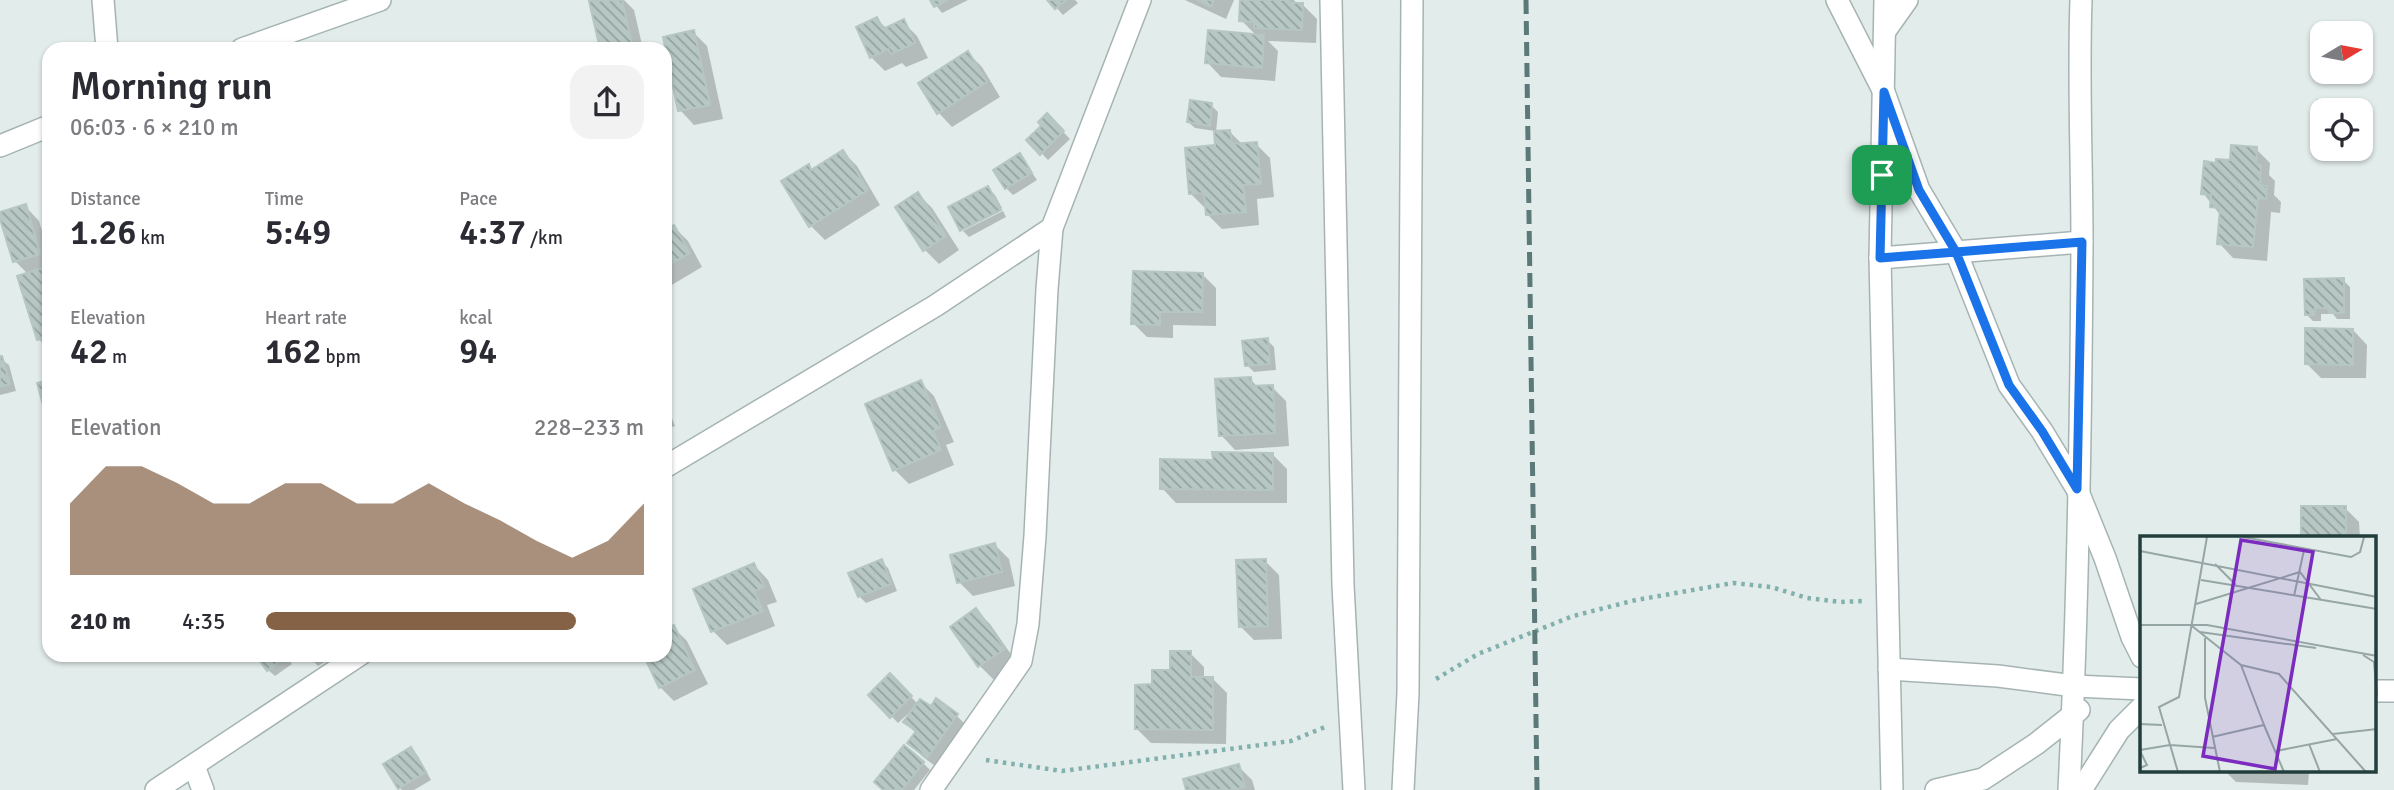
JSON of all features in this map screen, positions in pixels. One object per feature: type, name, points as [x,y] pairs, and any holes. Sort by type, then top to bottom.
[{"type":"street","points":[[103,0],[106,42]]},
{"type":"street","points":[[262,42],[380,0]]},
{"type":"street","points":[[931,790],[1021,661],[1027,624],[1052,228],[1140,0]]},
{"type":"street","points":[[1331,0],[1339,447],[1350,716],[1358,787]]},
{"type":"street","points":[[1403,790],[1408,693],[1412,0]]},
{"type":"street","points":[[1837,0],[1884,92],[1919,190],[1956,252],[2009,385],[2042,431],[2077,489],[2140,653]]},
{"type":"street","points":[[1885,0],[1880,258],[1892,790]]},
{"type":"street","points":[[1885,31],[1908,0]]},
{"type":"street","points":[[2070,790],[2082,242],[2078,71],[2081,0]]},
{"type":"street","points":[[0,146],[42,129]]},
{"type":"street","points":[[672,463],[936,306],[1052,228]]},
{"type":"street","points":[[1880,258],[2082,242]]},
{"type":"street","points":[[156,790],[349,662]]},
{"type":"street","points":[[1889,670],[1998,676],[2074,686],[2140,689]]},
{"type":"street","points":[[1936,790],[1983,779],[2073,716],[2104,687]]},
{"type":"street","points":[[2376,691],[2394,691]]},
{"type":"street","points":[[2081,790],[2119,730],[2140,709]]},
{"type":"street","points":[[194,766],[203,790]]},
{"type":"path","points":[[1408,693],[1478,654],[1573,616],[1636,600],[1734,583],[1771,587],[1807,597],[1841,602],[1888,599]]},
{"type":"path","points":[[955,755],[1062,771],[1290,741],[1350,716]]},
{"type":"building","points":[[622,0],[631,42],[598,42],[589,1]]},
{"type":"building","points":[[930,0],[948,0],[934,7]]},
{"type":"building","points":[[1047,0],[1066,0],[1055,9]]},
{"type":"building","points":[[1197,0],[1214,0],[1211,7]]},
{"type":"building","points":[[1240,0],[1289,0],[1289,3],[1303,3],[1302,30],[1254,28],[1254,22],[1239,21]]},
{"type":"building","points":[[877,17],[883,29],[904,19],[915,43],[891,54],[888,49],[870,58],[856,27]]},
{"type":"building","points":[[694,30],[710,105],[678,111],[672,81],[672,42],[664,42],[663,37]]},
{"type":"building","points":[[1208,30],[1264,35],[1262,68],[1205,63]]},
{"type":"building","points":[[968,51],[987,82],[937,114],[918,83]]},
{"type":"building","points":[[1190,100],[1212,103],[1210,126],[1187,122]]},
{"type":"building","points":[[1047,113],[1064,131],[1040,155],[1026,140],[1041,126],[1038,122]]},
{"type":"building","points":[[1230,130],[1232,144],[1257,142],[1261,184],[1243,185],[1246,212],[1206,215],[1204,193],[1189,194],[1185,148],[1215,145],[1214,131]]},
{"type":"building","points":[[2231,145],[2257,147],[2256,164],[2261,165],[2260,185],[2267,186],[2266,199],[2258,198],[2253,247],[2217,244],[2220,208],[2210,207],[2211,195],[2201,194],[2204,161],[2216,163],[2216,159],[2230,160]]},
{"type":"building","points":[[843,150],[868,190],[809,227],[781,181],[809,164],[811,170]]},
{"type":"building","points":[[1020,153],[1032,173],[1005,189],[993,170]]},
{"type":"building","points":[[988,186],[1001,210],[960,231],[948,207]]},
{"type":"building","points":[[918,192],[946,236],[923,251],[895,207]]},
{"type":"building","points":[[26,204],[40,254],[13,262],[0,212]]},
{"type":"building","points":[[674,225],[690,253],[672,263]]},
{"type":"building","points":[[42,268],[42,339],[37,340],[17,276]]},
{"type":"building","points":[[1133,271],[1203,273],[1202,312],[1160,312],[1160,325],[1131,324]]},
{"type":"building","points":[[2344,278],[2344,313],[2329,313],[2328,308],[2315,308],[2314,315],[2305,315],[2304,279]]},
{"type":"building","points":[[2305,328],[2353,329],[2353,365],[2305,364]]},
{"type":"building","points":[[1268,338],[1270,364],[1245,366],[1242,341]]},
{"type":"building","points":[[0,356],[10,384],[0,387]]},
{"type":"building","points":[[1251,377],[1252,386],[1273,385],[1275,433],[1219,436],[1215,379]]},
{"type":"building","points":[[921,380],[941,427],[933,431],[941,450],[893,471],[865,404]]},
{"type":"building","points":[[42,382],[42,402],[37,383]]},
{"type":"building","points":[[1212,452],[1273,453],[1273,490],[1160,489],[1160,459],[1213,460]]},
{"type":"building","points":[[2301,506],[2346,506],[2346,536],[2301,536]]},
{"type":"building","points":[[995,543],[1002,572],[957,583],[950,555]]},
{"type":"building","points":[[882,559],[891,584],[858,597],[848,573]]},
{"type":"building","points":[[1266,559],[1268,626],[1239,627],[1236,560]]},
{"type":"building","points":[[754,563],[764,587],[754,591],[763,611],[711,632],[693,589]]},
{"type":"building","points":[[976,608],[1005,649],[978,667],[950,627]]},
{"type":"building","points":[[674,625],[695,670],[659,688],[647,662],[672,662]]},
{"type":"building","points":[[1170,651],[1191,651],[1191,677],[1213,677],[1213,730],[1135,729],[1135,685],[1152,684],[1152,670],[1170,670]]},
{"type":"building","points":[[261,662],[279,662],[267,671]]},
{"type":"building","points":[[890,673],[912,696],[890,718],[868,695]]},
{"type":"building","points":[[936,698],[958,714],[927,758],[907,743],[916,731],[903,722],[920,699],[931,706]]},
{"type":"building","points":[[904,745],[924,762],[902,790],[883,790],[874,782]]},
{"type":"building","points":[[411,747],[426,772],[398,789],[383,764]]},
{"type":"building","points":[[1239,764],[1245,787],[1233,790],[1186,790],[1183,779]]},
{"type":"railway","points":[[1526,0],[1537,790]]},
{"type":"route","points":[[1882,175],[1880,258],[1956,252],[2009,385],[2042,431],[2077,489],[2082,242],[1956,252],[1919,190],[1884,92],[1882,175]]}]
